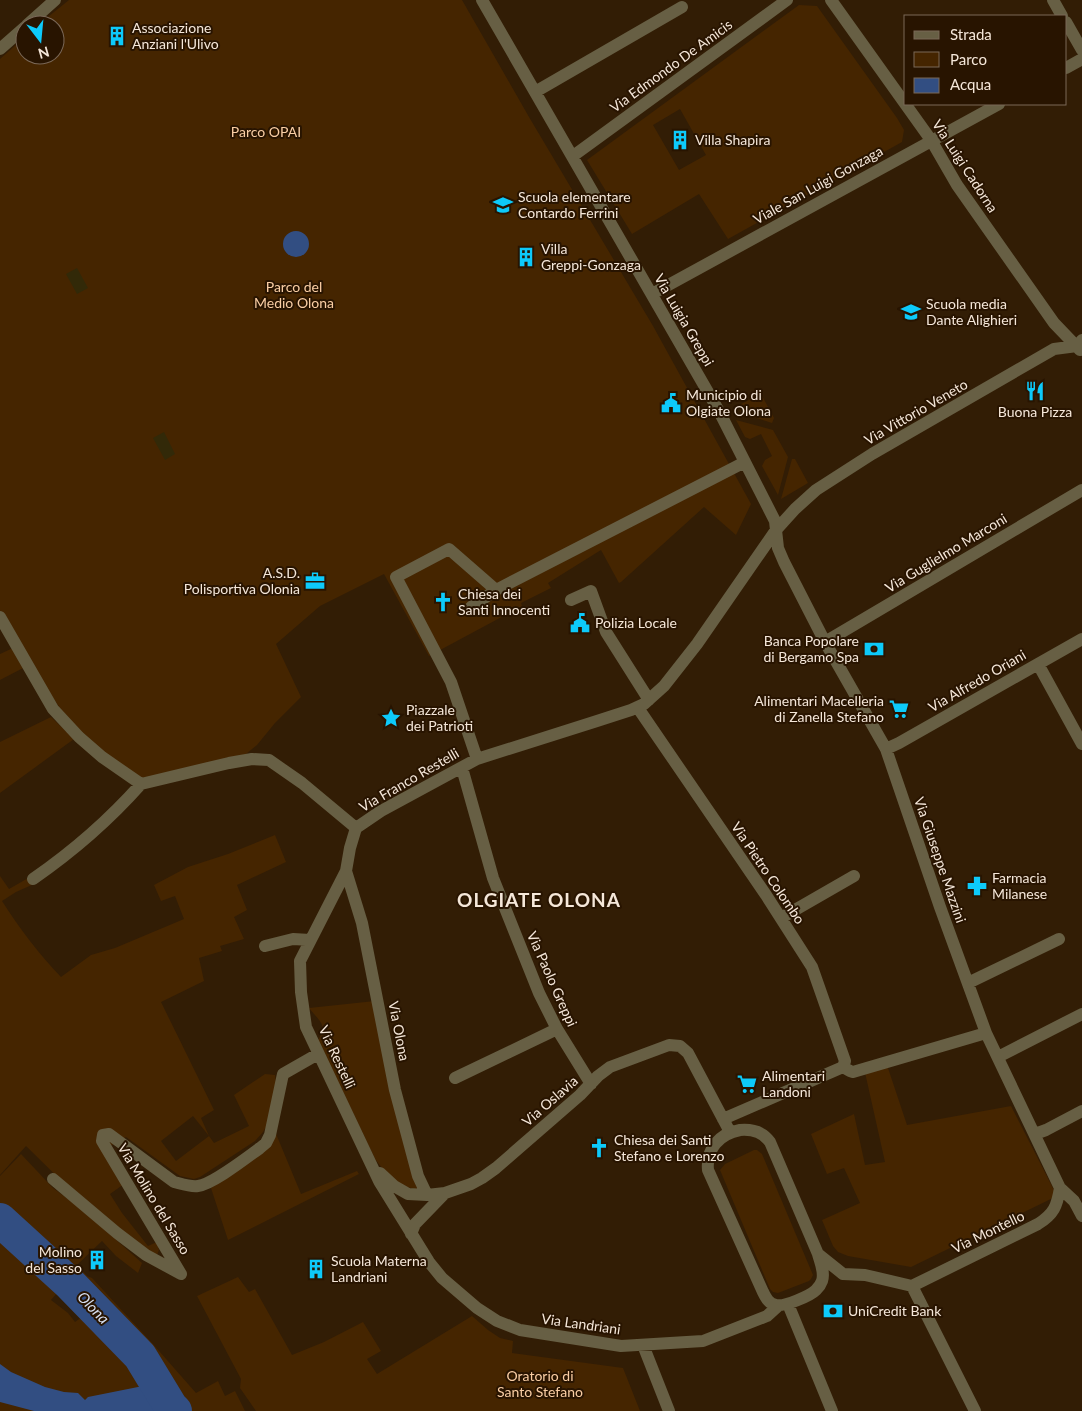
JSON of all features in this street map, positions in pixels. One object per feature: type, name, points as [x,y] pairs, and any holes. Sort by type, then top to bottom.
[{"type":"street","points":[[38,15],[55,0]]},
{"type":"street","name":"Via Luigia Greppi","points":[[482,0],[720,413],[775,521],[776,530]]},
{"type":"street","name":"Via Edmondo De Amicis","points":[[573,156],[787,0]]},
{"type":"street","name":"Via Luigi Cadorna","points":[[831,0],[904,102]]},
{"type":"street","points":[[1052,0],[1061,15]]},
{"type":"street","points":[[535,92],[682,7]]},
{"type":"street","points":[[1067,24],[1082,50]]},
{"type":"street","points":[[0,49],[15,36]]},
{"type":"street","points":[[1067,67],[1082,59]]},
{"type":"street","name":"Via Luigi Cadorna","points":[[906,105],[931,140],[957,185],[1054,323],[1080,346]]},
{"type":"street","name":"Viale San Luigi Gonzaga","points":[[652,294],[997,105]]},
{"type":"street","name":"Via Vittorio Veneto","points":[[650,700],[697,644],[776,530],[816,490],[872,454],[1054,349],[1080,346]]},
{"type":"street","points":[[471,607],[496,590],[745,462]]},
{"type":"street","name":"Via Guglielmo Marconi","points":[[825,642],[1082,490]]},
{"type":"street","name":"Via Giuseppe Mazzini","points":[[776,530],[780,553],[825,642],[886,749],[940,907],[986,1033],[1060,1188],[1074,1201],[1082,1216]]},
{"type":"street","points":[[477,759],[451,682],[396,577],[449,549],[496,590]]},
{"type":"street","points":[[571,600],[591,591],[606,632],[650,700]]},
{"type":"street","points":[[0,617],[53,709],[78,736],[102,757],[141,784]]},
{"type":"street","name":"Via Alfredo Oriani","points":[[886,749],[1082,639]]},
{"type":"street","points":[[1038,664],[1082,744]]},
{"type":"street","name":"Via Franco Restelli","points":[[356,828],[382,811],[477,759],[638,708],[650,700]]},
{"type":"street","name":"Via Pietro Colombo","points":[[638,708],[781,918],[812,967],[845,1061],[843,1067]]},
{"type":"street","points":[[33,879],[78,845],[121,806],[141,784],[252,759],[269,760],[356,828]]},
{"type":"street","name":"Via Paolo Greppi","points":[[462,768],[493,878],[539,993],[557,1029],[591,1084]]},
{"type":"street","name":"Via Restelli","points":[[356,828],[346,871],[300,961],[301,992],[306,1027],[318,1054],[379,1181],[411,1234]]},
{"type":"street","name":"Via Olona","points":[[346,871],[362,924],[395,1090],[418,1176],[427,1195]]},
{"type":"street","points":[[781,918],[854,876]]},
{"type":"street","points":[[265,946],[293,939],[310,940]]},
{"type":"street","points":[[968,983],[1059,939]]},
{"type":"street","points":[[998,1057],[1082,1014]]},
{"type":"street","points":[[455,1078],[557,1029]]},
{"type":"street","points":[[730,1132],[723,1118],[843,1067],[853,1072],[986,1033]]},
{"type":"street","name":"Via Oslavia","points":[[366,1154],[380,1173],[394,1186],[408,1194],[427,1195],[445,1193],[471,1184],[487,1175],[604,1072],[616,1064],[662,1046],[673,1044],[680,1046],[691,1056],[723,1118]]},
{"type":"street","name":"Via Molino del Sasso","points":[[53,1179],[123,1238],[146,1255],[181,1274],[102,1141],[104,1135],[109,1134],[174,1182],[197,1186],[208,1183],[266,1143],[270,1135],[283,1074],[318,1054]]},
{"type":"street","points":[[1035,1134],[1082,1111]]},
{"type":"street","points":[[820,1285],[823,1274],[818,1254],[770,1142],[765,1136],[754,1130],[730,1132],[718,1140],[712,1149],[708,1170],[762,1292],[771,1304],[783,1305],[832,1411]]},
{"type":"street","name":"Via Montello","points":[[912,1286],[1046,1219],[1055,1208],[1060,1188]]},
{"type":"street","name":"Via Oslavia","points":[[411,1234],[415,1224],[445,1193]]},
{"type":"street","name":"Via Landriani","points":[[411,1234],[442,1278],[472,1304],[492,1318],[520,1330],[621,1346],[703,1341],[767,1316],[783,1305],[815,1291],[820,1285],[843,1274]]},
{"type":"street","points":[[818,1254],[843,1274],[865,1275],[912,1286],[976,1411]]},
{"type":"street","points":[[643,1346],[668,1411]]},
{"type":"green space","name":"Parco del Medio Olona","points":[[69,0],[462,0],[653,326],[751,504],[736,535],[704,507],[621,582],[619,583],[601,550],[548,583],[551,588],[521,603],[522,606],[429,656],[384,574],[320,606],[276,644],[301,697],[275,723],[257,745],[246,754],[141,784],[79,737],[0,617],[0,59],[15,46],[15,65],[65,65],[65,15],[50,15]]},
{"type":"green space","points":[[799,5],[817,6],[904,130],[902,142],[728,239],[699,194],[632,234],[587,160]],"holes":[[[680,109],[706,155],[679,170],[653,125]]]},
{"type":"green space","points":[[761,394],[774,418],[772,423],[741,413],[739,405]]},
{"type":"green space","points":[[736,420],[773,430],[788,457],[778,495],[762,466],[765,460],[772,456],[761,434],[750,439],[745,437]]},
{"type":"green space","points":[[792,459],[795,459],[808,483],[781,499]]},
{"type":"green space","points":[[13,648],[25,667],[0,680],[0,654]]},
{"type":"green space","points":[[51,717],[74,739],[0,793],[0,742]]},
{"type":"green space","points":[[275,835],[286,862],[237,885],[247,910],[234,917],[244,939],[220,946],[222,951],[199,958],[204,981],[161,1002],[214,1110],[201,1118],[214,1143],[249,1126],[234,1095],[265,1074],[275,1075],[276,1083],[268,1124],[263,1132],[255,1141],[200,1177],[194,1179],[180,1176],[126,1137],[107,1148],[124,1184],[110,1194],[122,1213],[148,1246],[157,1242],[159,1250],[157,1255],[152,1255],[90,1209],[26,1146],[0,1175],[0,876],[9,889],[30,877],[34,884],[2,901],[30,941],[61,977],[91,955],[115,948],[184,919],[175,896],[161,901],[154,885],[188,867],[228,854]],"holes":[[[193,1116],[209,1136],[176,1161],[161,1141]]]},
{"type":"green space","points":[[375,1001],[421,1190],[413,1189],[394,1180],[375,1159],[318,1040],[322,1030],[321,1023],[309,1008]]},
{"type":"green space","points":[[886,1062],[907,1125],[1011,1106],[1057,1196],[911,1267],[848,1256],[838,1252],[833,1246],[822,1220],[860,1203],[844,1168],[827,1174],[811,1134],[854,1114],[865,1165],[885,1162],[864,1068]]},
{"type":"green space","points":[[274,1129],[301,1194],[357,1171],[359,1174],[228,1240],[211,1188]]},
{"type":"green space","points":[[754,1150],[762,1154],[813,1275],[809,1281],[778,1293],[770,1289],[720,1170],[725,1164]]},
{"type":"green space","points":[[21,1154],[53,1188],[83,1210],[142,1263],[138,1273],[116,1256],[102,1241],[77,1265],[87,1276],[92,1278],[196,1393],[218,1381],[225,1396],[235,1391],[245,1411],[0,1411],[0,1176]],"holes":[[[57,1293],[82,1317],[75,1322],[68,1313],[51,1300]]]},
{"type":"green space","name":"Oratorio di Santo Stefano","points":[[238,1277],[249,1292],[255,1289],[292,1355],[324,1342],[363,1322],[381,1351],[367,1359],[377,1374],[472,1316],[500,1338],[513,1341],[512,1353],[623,1368],[640,1411],[256,1411],[240,1388],[241,1379],[197,1296]]},
{"type":"sand","points":[[77,268],[88,288],[77,294],[66,274]]},
{"type":"sand","points":[[164,432],[175,454],[165,460],[153,438]]},
{"type":"water","points":[[296,231],[305,235],[309,244],[305,253],[296,257],[287,253],[283,244],[287,235]]},
{"type":"water","points":[[0,1364],[11,1372],[45,1387],[64,1392],[78,1393],[85,1400],[88,1397],[138,1387],[166,1386],[192,1411],[34,1411],[0,1402]]},
{"type":"waterway","name":"Olona","points":[[0,1220],[69,1283],[140,1356],[175,1411]]},
{"type":"place","name":"Associazione Anziani l'Ulivo","points":[[117,36]]},
{"type":"place","name":"Villa Shapira","points":[[680,140]]},
{"type":"place","name":"Scuola elementare Contardo Ferrini","points":[[503,205]]},
{"type":"place","name":"Villa Greppi-Gonzaga","points":[[526,257]]},
{"type":"place","name":"Scuola media Dante Alighieri","points":[[911,312]]},
{"type":"place","name":"Buona Pizza","points":[[1035,391]]},
{"type":"place","name":"Municipio di Olgiate Olona","points":[[671,403]]},
{"type":"place","name":"A.S.D. Polisportiva Olonia","points":[[315,581]]},
{"type":"place","name":"Chiesa dei Santi Innocenti","points":[[443,602]]},
{"type":"place","name":"Polizia Locale","points":[[580,623]]},
{"type":"place","name":"Banca Popolare di Bergamo Spa","points":[[874,649]]},
{"type":"place","name":"Alimentari Macelleria di Zanella Stefano","points":[[899,709]]},
{"type":"place","name":"Piazzale dei Patrioti","points":[[391,718]]},
{"type":"place","name":"Farmacia Milanese","points":[[977,886]]},
{"type":"place","name":"Alimentari Landoni","points":[[747,1084]]},
{"type":"place","name":"Chiesa dei Santi Stefano e Lorenzo","points":[[599,1148]]},
{"type":"place","name":"Molino del Sasso","points":[[97,1260]]},
{"type":"place","name":"Scuola Materna Landriani","points":[[316,1269]]},
{"type":"place","name":"UniCredit Bank","points":[[833,1311]]},
{"type":"district","name":"OLGIATE OLONA","points":[[539,900]]},
{"type":"park label","name":"Parco OPAI","points":[[266,132]]}]
